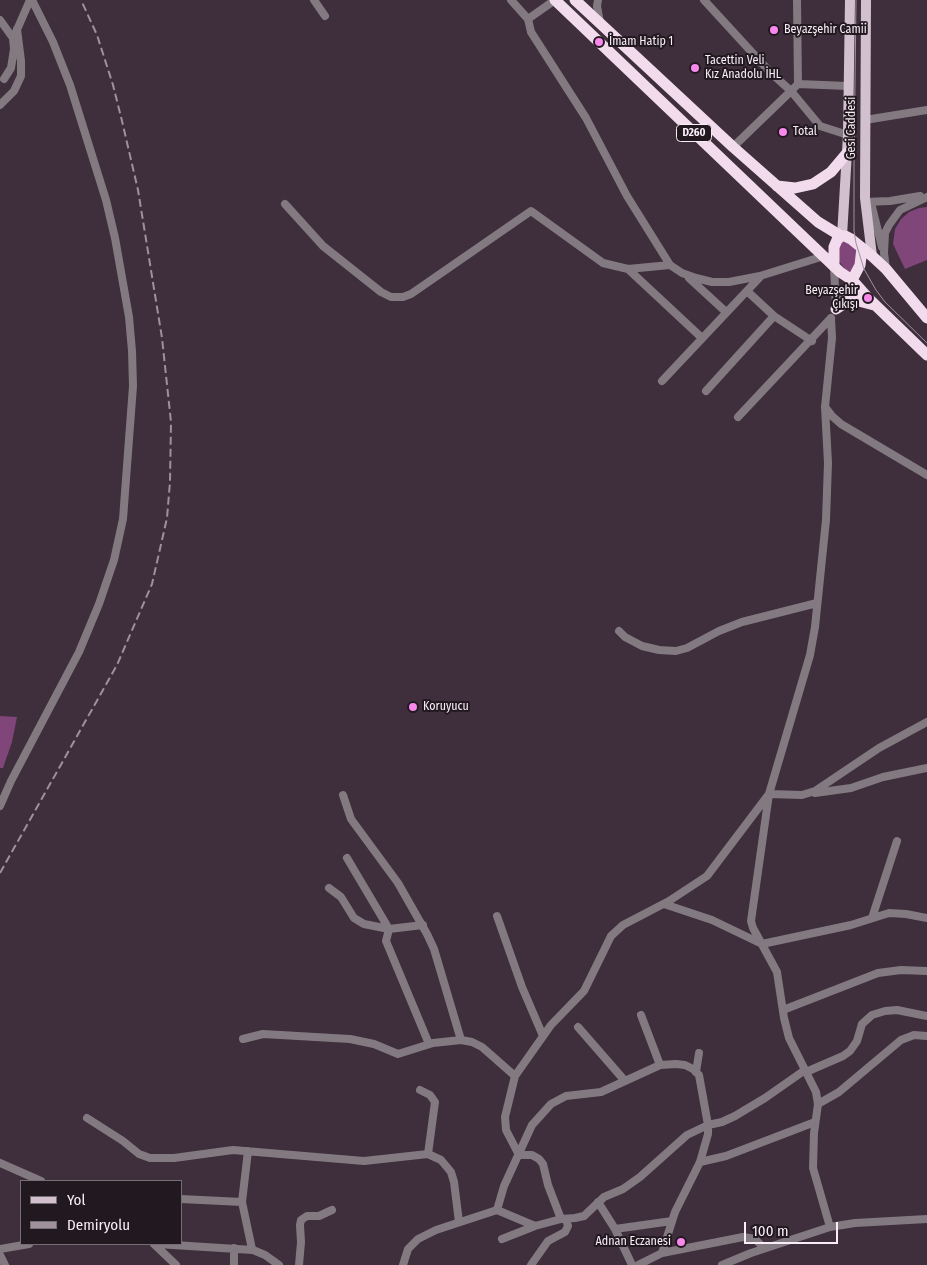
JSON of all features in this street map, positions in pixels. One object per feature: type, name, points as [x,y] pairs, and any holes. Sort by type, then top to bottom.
[{"type":"highway","name":"D260","points":[[555,0],[834,266]]},
{"type":"highway","name":"D260","points":[[575,0],[733,147],[818,222],[839,235]]},
{"type":"highway","points":[[777,186],[795,188],[812,184],[831,172],[847,153]]},
{"type":"highway","points":[[927,318],[886,269],[878,255],[862,248],[851,239],[839,235],[834,247],[834,266],[852,280],[927,355]]},
{"type":"highway","points":[[852,280],[860,265],[862,248]]},
{"type":"highway","points":[[834,314],[848,301],[855,300],[876,306]]},
{"type":"main road","name":"Gesi Caddesi","points":[[839,235],[848,135],[850,0]]},
{"type":"main road","name":"Gesi Caddesi","points":[[866,0],[865,120],[868,202],[878,255]]},
{"type":"street","points":[[4,79],[13,62],[13,38],[31,0]]},
{"type":"street","points":[[0,806],[11,781],[79,652],[111,570],[123,519],[133,386],[129,317],[115,238],[106,200],[70,85],[52,42],[31,0]]},
{"type":"street","points":[[314,0],[325,16]]},
{"type":"street","points":[[511,0],[528,19],[531,32],[586,118],[627,196],[670,265],[686,275],[726,312]]},
{"type":"street","points":[[528,19],[555,0]]},
{"type":"street","points":[[598,0],[596,6],[600,23]]},
{"type":"street","points":[[704,0],[770,72],[791,91],[820,126],[848,135]]},
{"type":"street","points":[[733,147],[798,84],[797,0]]},
{"type":"street","points":[[0,20],[13,38]]},
{"type":"street","points":[[0,105],[14,91],[21,76],[17,29]]},
{"type":"street","points":[[798,84],[848,86]]},
{"type":"street","points":[[865,120],[927,110]]},
{"type":"street","points":[[868,202],[927,196]]},
{"type":"street","points":[[878,255],[892,219],[904,208],[927,196]]},
{"type":"street","points":[[284,204],[323,246],[381,292],[392,297],[403,297],[411,294],[532,211],[603,263],[628,269],[670,265]]},
{"type":"street","points":[[686,275],[721,282],[760,276],[824,256]]},
{"type":"street","points":[[830,1227],[813,1168],[815,1122],[818,1104],[816,1092],[796,1056],[789,1038],[778,972],[753,928],[751,921],[769,794],[810,654],[817,603],[828,492],[825,407],[834,314],[834,266]]},
{"type":"street","points":[[628,269],[702,338]]},
{"type":"street","points":[[662,381],[760,276]]},
{"type":"street","points":[[738,417],[812,341],[834,314],[852,280]]},
{"type":"street","points":[[746,291],[774,316],[812,341]]},
{"type":"street","points":[[706,391],[774,316]]},
{"type":"street","points":[[825,407],[842,424],[927,475]]},
{"type":"street","points":[[619,631],[625,637],[642,646],[676,651],[687,648],[719,631],[742,622],[817,603]]},
{"type":"street","points":[[811,793],[820,789],[879,748],[927,722]]},
{"type":"street","points":[[769,794],[802,795],[830,792],[851,788],[883,777],[927,768]]},
{"type":"street","points":[[519,1155],[506,1130],[504,1121],[516,1076],[543,1036],[584,991],[608,940],[614,932],[628,922],[664,904],[707,876],[769,794]]},
{"type":"street","points":[[343,795],[351,819],[398,883],[423,925],[434,949],[461,1040]]},
{"type":"street","points":[[872,918],[897,840]]},
{"type":"street","points":[[347,858],[389,929],[386,940],[429,1044]]},
{"type":"street","points":[[329,888],[341,897],[352,915],[360,922],[389,929],[423,925]]},
{"type":"street","points":[[664,904],[712,920],[762,944],[895,913],[927,918]]},
{"type":"street","points":[[497,916],[522,987],[543,1036]]},
{"type":"street","points":[[783,1010],[878,973],[901,970],[927,971]]},
{"type":"street","points":[[502,1239],[535,1226],[584,1216],[604,1197],[640,1178],[687,1135],[708,1125],[722,1122],[735,1116],[806,1071],[850,1051],[857,1041],[862,1024],[872,1016],[885,1011],[897,1010],[927,1016]]},
{"type":"street","points":[[641,1014],[660,1065]]},
{"type":"street","points":[[578,1027],[625,1081]]},
{"type":"street","points":[[242,1039],[263,1034],[350,1039],[374,1044],[398,1054],[429,1044],[461,1040],[472,1042],[482,1047],[516,1076]]},
{"type":"street","points":[[818,1104],[839,1092],[901,1040],[914,1035],[927,1036]]},
{"type":"street","points":[[696,1072],[699,1053]]},
{"type":"street","points":[[497,1210],[504,1186],[532,1125],[556,1101],[571,1095],[601,1092],[660,1065],[681,1064],[690,1067],[699,1075],[708,1125],[707,1142],[700,1162],[675,1212],[662,1253]]},
{"type":"street","points":[[420,1090],[427,1092],[434,1102],[428,1154]]},
{"type":"street","points":[[87,1118],[123,1141],[139,1154],[150,1158],[174,1158],[233,1150],[364,1161],[428,1154],[441,1160],[451,1172],[460,1222]]},
{"type":"street","points":[[700,1162],[726,1156],[815,1122]]},
{"type":"street","points":[[248,1151],[242,1202],[252,1249]]},
{"type":"street","points":[[519,1155],[535,1157],[543,1164],[548,1185],[568,1226],[565,1232],[548,1242],[531,1265]]},
{"type":"street","points":[[0,1163],[39,1180]]},
{"type":"street","points":[[182,1199],[242,1202]]},
{"type":"street","points":[[598,1202],[615,1229],[632,1265]]},
{"type":"street","points":[[299,1265],[301,1250],[300,1225],[302,1220],[307,1216],[320,1216],[332,1210]]},
{"type":"street","points":[[403,1265],[406,1253],[414,1242],[436,1230],[497,1210],[535,1226]]},
{"type":"street","points":[[727,1264],[764,1248],[830,1227],[854,1223],[927,1219]]},
{"type":"street","points":[[615,1229],[672,1221]]},
{"type":"street","points":[[638,1265],[662,1253],[746,1237],[755,1239],[764,1248]]},
{"type":"street","points":[[0,1249],[23,1245]]},
{"type":"street","points":[[156,1245],[176,1265]]},
{"type":"street","points":[[175,1245],[252,1249],[261,1252],[279,1265]]},
{"type":"street","points":[[234,1248],[234,1265]]},
{"type":"street","points":[[0,1255],[4,1265]]},
{"type":"shaded area","points":[[927,207],[927,260],[905,269],[893,244],[895,229],[901,219],[909,212]]},
{"type":"shaded area","points":[[843,240],[861,252],[850,272],[838,260],[839,245]]},
{"type":"shaded area","points":[[0,716],[17,717],[12,742],[3,768],[0,768]]},
{"type":"tram line","points":[[856,0],[854,165],[854,231],[856,243],[864,269],[876,290],[885,302],[927,343]]},
{"type":"railway","points":[[0,873],[117,665],[152,584],[167,518],[171,422],[162,338],[138,190],[113,85],[97,35],[81,0]]},
{"type":"place","name":"Beyazşehir Camii","points":[[774,30]]},
{"type":"place","name":"İmam Hatip 1","points":[[599,42]]},
{"type":"place","name":"Tacettin Veli Kız Anadolu İHL","points":[[695,68]]},
{"type":"place","name":"Total","points":[[783,132]]},
{"type":"place","name":"Beyazşehir Çıkışı","points":[[868,298]]},
{"type":"place","name":"Koruyucu","points":[[413,707]]},
{"type":"place","name":"Adnan Eczanesi","points":[[681,1242]]}]
